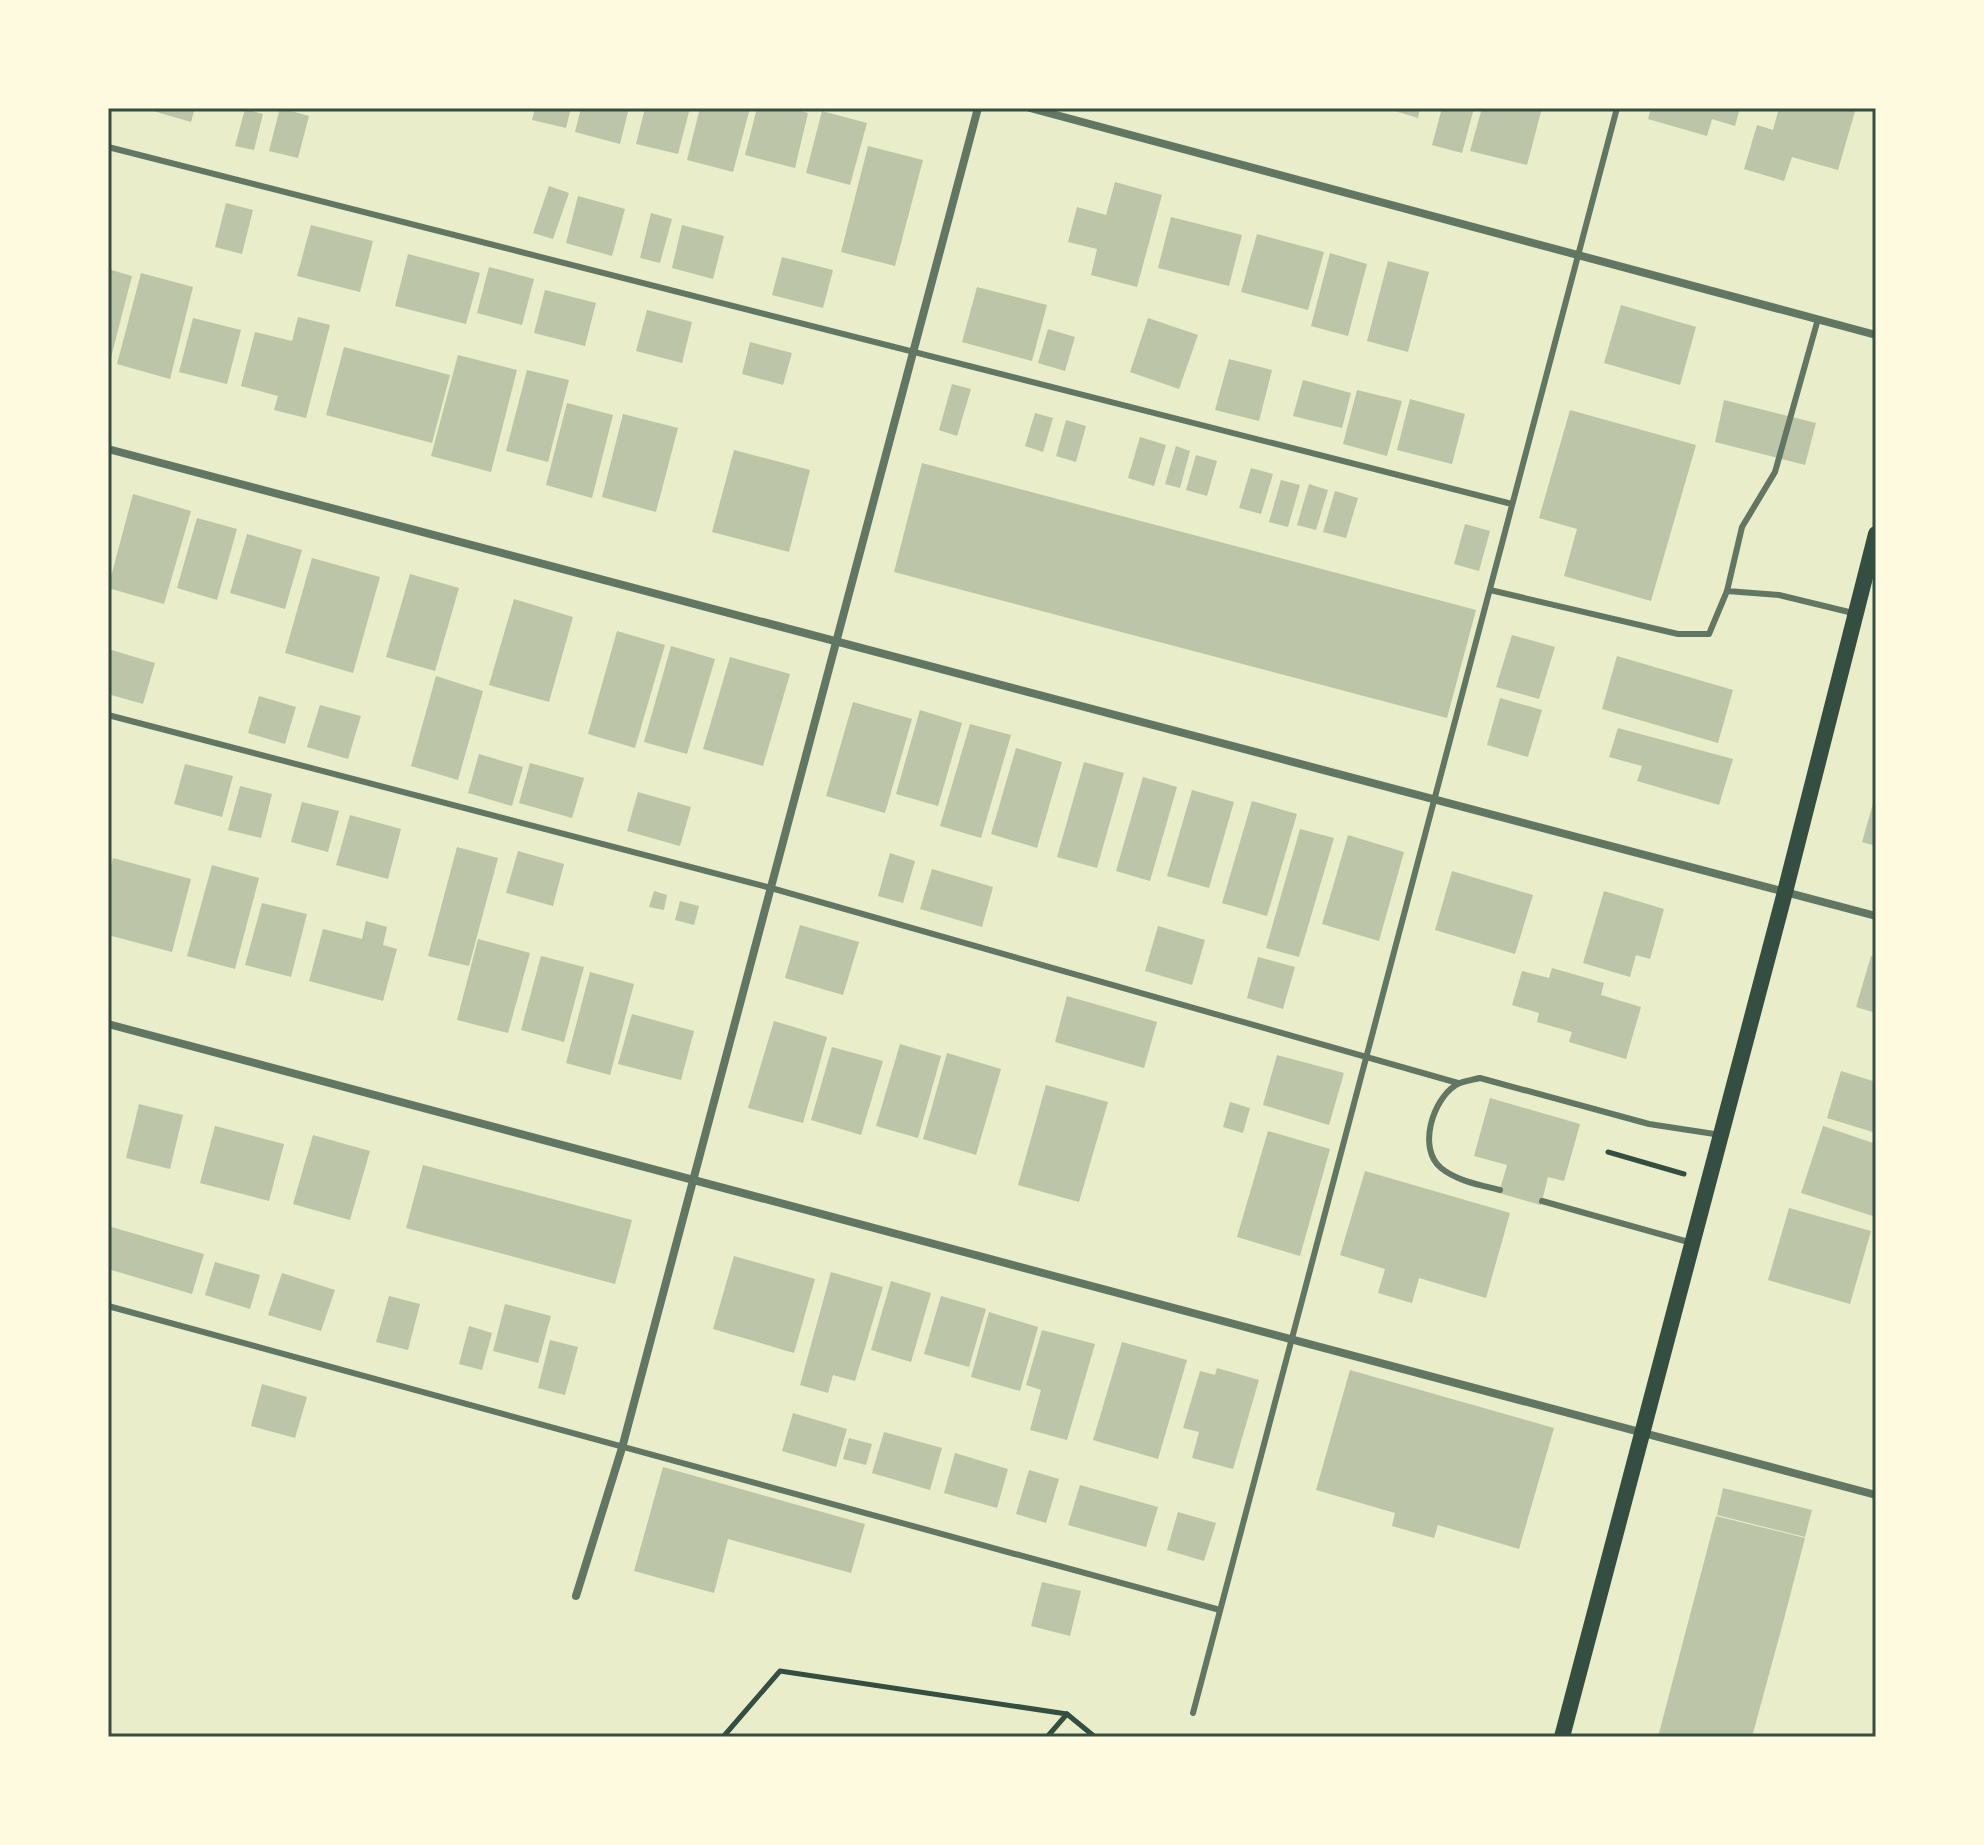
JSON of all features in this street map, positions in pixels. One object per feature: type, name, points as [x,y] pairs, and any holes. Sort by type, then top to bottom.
[{"type":"main road","points":[[1562,1737],[1876,534]]},
{"type":"street","points":[[576,1596],[622,1448],[978,108]]},
{"type":"street","points":[[1030,108],[1876,335]]},
{"type":"street","points":[[108,449],[1876,916]]},
{"type":"street","points":[[108,1024],[1876,1495]]},
{"type":"lane","points":[[1193,1713],[1617,108]]},
{"type":"lane","points":[[108,147],[1512,504]]},
{"type":"lane","points":[[1490,590],[1678,634],[1709,634],[1727,591],[1742,527],[1775,472],[1818,319]]},
{"type":"lane","points":[[1727,591],[1779,595],[1856,614]]},
{"type":"lane","points":[[108,715],[771,888],[1458,1083]]},
{"type":"lane","points":[[1500,1190],[1454,1177],[1437,1165],[1430,1150],[1429,1132],[1442,1097],[1458,1083],[1480,1078],[1649,1124],[1721,1135]]},
{"type":"lane","points":[[1542,1201],[1692,1243]]},
{"type":"lane","points":[[108,1306],[1220,1610]]},
{"type":"path","points":[[1608,1152],[1708,1181]]},
{"type":"path","points":[[723,1737],[780,1671],[1067,1714],[1095,1737]]},
{"type":"path","points":[[1047,1737],[1067,1714]]},
{"type":"building","points":[[143,108],[195,108],[191,122]]},
{"type":"building","points":[[280,108],[309,116],[298,158],[269,151]]},
{"type":"building","points":[[535,108],[571,108],[566,128],[532,120]]},
{"type":"building","points":[[581,108],[629,108],[620,144],[575,132]]},
{"type":"building","points":[[645,108],[690,108],[678,154],[636,144]]},
{"type":"building","points":[[700,108],[750,108],[733,172],[687,160]]},
{"type":"building","points":[[757,108],[788,108],[808,113],[795,168],[745,155]]},
{"type":"building","points":[[1385,108],[1420,108],[1418,118]]},
{"type":"building","points":[[1442,108],[1474,108],[1462,153],[1432,145]]},
{"type":"building","points":[[1482,108],[1542,108],[1527,165],[1470,151]]},
{"type":"building","points":[[1651,108],[1740,108],[1735,126],[1712,119],[1707,136],[1648,119]]},
{"type":"building","points":[[1779,108],[1856,108],[1838,170],[1792,157],[1784,181],[1744,169],[1757,125],[1773,130]]},
{"type":"building","points":[[245,109],[263,114],[254,150],[235,146]]},
{"type":"building","points":[[822,111],[867,123],[850,185],[806,173]]},
{"type":"building","points":[[868,146],[923,160],[895,266],[841,252]]},
{"type":"building","points":[[1115,182],[1162,195],[1137,287],[1091,275],[1097,249],[1068,242],[1077,207],[1106,215]]},
{"type":"building","points":[[549,186],[569,193],[553,239],[533,233]]},
{"type":"building","points":[[578,196],[625,209],[612,256],[566,243]]},
{"type":"building","points":[[226,203],[253,210],[242,254],[215,247]]},
{"type":"building","points":[[651,213],[672,219],[660,263],[640,258]]},
{"type":"building","points":[[1171,217],[1242,235],[1229,286],[1158,268]]},
{"type":"building","points":[[311,225],[373,241],[360,292],[297,276]]},
{"type":"building","points":[[682,225],[724,236],[713,279],[672,268]]},
{"type":"building","points":[[1257,234],[1324,252],[1308,310],[1241,292]]},
{"type":"building","points":[[1330,253],[1367,264],[1348,336],[1311,326]]},
{"type":"building","points":[[408,254],[480,273],[466,324],[395,306]]},
{"type":"building","points":[[782,257],[833,270],[823,308],[772,295]]},
{"type":"building","points":[[1388,261],[1429,272],[1408,352],[1367,341]]},
{"type":"building","points":[[489,267],[534,279],[522,325],[477,313]]},
{"type":"building","points":[[108,269],[132,276],[109,365],[108,365]]},
{"type":"building","points":[[141,273],[193,287],[170,379],[117,364]]},
{"type":"building","points":[[977,287],[1047,305],[1032,361],[962,342]]},
{"type":"building","points":[[545,290],[596,303],[585,346],[534,333]]},
{"type":"building","points":[[1621,305],[1696,327],[1680,385],[1604,363]]},
{"type":"building","points":[[647,310],[692,322],[682,363],[636,351]]},
{"type":"building","points":[[298,317],[330,325],[306,418],[274,410],[278,396],[241,386],[255,332],[292,341]]},
{"type":"building","points":[[193,318],[241,330],[227,384],[179,372]]},
{"type":"building","points":[[1148,318],[1198,335],[1179,389],[1130,372]]},
{"type":"building","points":[[1048,329],[1075,337],[1065,371],[1038,363]]},
{"type":"building","points":[[750,342],[792,353],[783,385],[742,374]]},
{"type":"building","points":[[344,347],[450,375],[432,443],[326,415]]},
{"type":"building","points":[[458,355],[517,370],[491,472],[431,456]]},
{"type":"building","points":[[1229,359],[1272,370],[1259,421],[1215,410]]},
{"type":"building","points":[[527,370],[569,380],[548,462],[506,451]]},
{"type":"building","points":[[1303,380],[1351,393],[1342,428],[1293,416]]},
{"type":"building","points":[[952,384],[971,389],[957,436],[939,430]]},
{"type":"building","points":[[1357,390],[1402,401],[1387,456],[1343,444]]},
{"type":"building","points":[[1410,399],[1465,414],[1452,464],[1397,450]]},
{"type":"building","points":[[1724,400],[1816,423],[1805,465],[1715,442]]},
{"type":"building","points":[[567,403],[613,415],[592,498],[546,485]]},
{"type":"building","points":[[1570,410],[1696,445],[1651,601],[1564,576],[1577,529],[1539,518]]},
{"type":"building","points":[[1035,413],[1053,418],[1043,452],[1025,446]]},
{"type":"building","points":[[623,414],[678,428],[656,512],[602,497]]},
{"type":"building","points":[[1066,420],[1086,426],[1076,462],[1056,456]]},
{"type":"building","points":[[1140,437],[1166,445],[1154,486],[1128,478]]},
{"type":"building","points":[[1176,446],[1190,451],[1180,488],[1165,484]]},
{"type":"building","points":[[734,450],[810,470],[789,552],[712,532]]},
{"type":"building","points":[[1196,455],[1217,461],[1207,496],[1186,490]]},
{"type":"building","points":[[922,463],[1476,610],[1447,718],[894,572]]},
{"type":"building","points":[[1251,468],[1273,474],[1261,514],[1239,508]]},
{"type":"building","points":[[1281,480],[1300,485],[1288,527],[1269,522]]},
{"type":"building","points":[[1309,484],[1328,490],[1316,530],[1297,525]]},
{"type":"building","points":[[1335,491],[1358,498],[1346,538],[1323,532]]},
{"type":"building","points":[[133,494],[191,511],[164,604],[108,588]]},
{"type":"building","points":[[197,518],[237,529],[217,600],[177,588]]},
{"type":"building","points":[[1465,524],[1490,531],[1479,571],[1454,564]]},
{"type":"building","points":[[247,534],[302,550],[285,609],[230,593]]},
{"type":"building","points":[[312,558],[380,577],[353,673],[285,653]]},
{"type":"building","points":[[410,574],[459,588],[435,671],[386,657]]},
{"type":"building","points":[[514,599],[573,617],[549,702],[489,685]]},
{"type":"building","points":[[617,631],[665,645],[635,748],[588,734]]},
{"type":"building","points":[[1512,635],[1555,647],[1539,699],[1496,687]]},
{"type":"building","points":[[671,646],[715,659],[687,754],[644,742]]},
{"type":"building","points":[[108,649],[155,663],[143,704],[108,694]]},
{"type":"building","points":[[1617,656],[1733,690],[1718,743],[1602,709]]},
{"type":"building","points":[[730,657],[790,674],[763,766],[703,749]]},
{"type":"building","points":[[436,676],[483,691],[458,780],[411,766]]},
{"type":"building","points":[[259,696],[296,707],[285,744],[248,733]]},
{"type":"building","points":[[1500,698],[1542,710],[1528,757],[1487,745]]},
{"type":"building","points":[[853,702],[912,719],[885,813],[826,796]]},
{"type":"building","points":[[320,705],[361,716],[348,759],[307,747]]},
{"type":"building","points":[[920,710],[962,723],[938,806],[896,794]]},
{"type":"building","points":[[970,724],[1011,735],[981,838],[940,826]]},
{"type":"building","points":[[1618,728],[1733,759],[1719,805],[1637,781],[1642,766],[1609,757]]},
{"type":"building","points":[[1016,748],[1062,762],[1037,848],[991,834]]},
{"type":"building","points":[[479,754],[523,767],[512,806],[468,793]]},
{"type":"building","points":[[1084,762],[1124,773],[1097,868],[1057,857]]},
{"type":"building","points":[[530,763],[584,778],[572,818],[519,803]]},
{"type":"building","points":[[185,764],[233,776],[222,817],[174,804]]},
{"type":"building","points":[[1143,777],[1177,787],[1150,881],[1116,871]]},
{"type":"building","points":[[240,786],[272,794],[261,838],[228,830]]},
{"type":"building","points":[[1192,790],[1234,802],[1209,888],[1167,876]]},
{"type":"building","points":[[638,792],[691,807],[680,846],[627,831]]},
{"type":"building","points":[[1876,793],[1876,846],[1862,842]]},
{"type":"building","points":[[1252,801],[1297,814],[1267,916],[1222,903]]},
{"type":"building","points":[[302,802],[339,811],[328,852],[291,842]]},
{"type":"building","points":[[350,815],[401,829],[388,879],[336,865]]},
{"type":"building","points":[[1300,829],[1334,838],[1299,957],[1266,948]]},
{"type":"building","points":[[1348,835],[1404,852],[1379,941],[1322,924]]},
{"type":"building","points":[[457,847],[498,858],[469,966],[428,956]]},
{"type":"building","points":[[518,851],[564,864],[553,906],[506,893]]},
{"type":"building","points":[[890,853],[915,861],[903,903],[878,896]]},
{"type":"building","points":[[113,858],[191,879],[172,952],[108,935],[108,878]]},
{"type":"building","points":[[212,865],[259,878],[235,969],[187,956]]},
{"type":"building","points":[[932,869],[993,887],[982,927],[920,909]]},
{"type":"building","points":[[1452,871],[1533,895],[1515,954],[1435,930]]},
{"type":"building","points":[[654,891],[667,895],[664,910],[649,907]]},
{"type":"building","points":[[1604,891],[1664,909],[1650,959],[1636,955],[1630,977],[1583,963]]},
{"type":"building","points":[[680,901],[699,906],[694,925],[675,920]]},
{"type":"building","points":[[262,903],[307,914],[291,977],[245,965]]},
{"type":"building","points":[[366,921],[387,927],[383,945],[397,949],[383,1001],[309,981],[323,929],[362,939]]},
{"type":"building","points":[[800,925],[859,942],[843,995],[785,978]]},
{"type":"building","points":[[1158,926],[1205,940],[1192,985],[1145,971]]},
{"type":"building","points":[[478,939],[530,953],[508,1033],[457,1020]]},
{"type":"building","points":[[541,956],[584,967],[564,1042],[521,1030]]},
{"type":"building","points":[[1871,956],[1876,957],[1876,1013],[1856,1007]]},
{"type":"building","points":[[1258,957],[1295,967],[1283,1009],[1247,998]]},
{"type":"building","points":[[1552,968],[1604,983],[1601,995],[1641,1007],[1626,1059],[1569,1042],[1572,1032],[1537,1022],[1539,1013],[1512,1005],[1522,971],[1549,978]]},
{"type":"building","points":[[590,972],[634,984],[610,1075],[566,1063]]},
{"type":"building","points":[[1067,996],[1157,1022],[1144,1068],[1055,1042]]},
{"type":"building","points":[[632,1014],[694,1031],[681,1080],[618,1064]]},
{"type":"building","points":[[774,1021],[827,1037],[803,1123],[748,1108]]},
{"type":"building","points":[[900,1044],[941,1056],[918,1138],[876,1126]]},
{"type":"building","points":[[832,1047],[883,1061],[861,1135],[811,1120]]},
{"type":"building","points":[[947,1053],[1001,1069],[976,1155],[923,1139]]},
{"type":"building","points":[[1277,1055],[1344,1073],[1329,1125],[1263,1105]]},
{"type":"building","points":[[1841,1071],[1876,1082],[1876,1133],[1827,1118]]},
{"type":"building","points":[[1046,1085],[1108,1102],[1079,1202],[1018,1185]]},
{"type":"building","points":[[1490,1098],[1580,1124],[1564,1181],[1548,1177],[1541,1205],[1499,1193],[1507,1165],[1474,1156]]},
{"type":"building","points":[[1230,1102],[1250,1108],[1243,1133],[1223,1127]]},
{"type":"building","points":[[139,1104],[183,1115],[170,1169],[126,1158]]},
{"type":"building","points":[[215,1126],[284,1144],[269,1201],[200,1183]]},
{"type":"building","points":[[1823,1126],[1876,1144],[1876,1217],[1801,1193]]},
{"type":"building","points":[[1268,1131],[1330,1149],[1300,1256],[1237,1237]]},
{"type":"building","points":[[313,1135],[370,1151],[350,1220],[293,1204]]},
{"type":"building","points":[[423,1165],[632,1220],[615,1284],[406,1228]]},
{"type":"building","points":[[1365,1171],[1510,1213],[1486,1298],[1419,1278],[1412,1303],[1378,1293],[1385,1269],[1340,1255]]},
{"type":"building","points":[[1789,1208],[1871,1231],[1850,1304],[1768,1280]]},
{"type":"building","points":[[108,1226],[204,1254],[192,1294],[108,1269]]},
{"type":"building","points":[[734,1256],[815,1279],[794,1353],[713,1329]]},
{"type":"building","points":[[215,1262],[260,1275],[250,1309],[205,1295]]},
{"type":"building","points":[[831,1272],[883,1287],[855,1381],[833,1375],[828,1393],[800,1385]]},
{"type":"building","points":[[282,1273],[335,1290],[321,1331],[268,1315]]},
{"type":"building","points":[[891,1281],[931,1293],[911,1362],[871,1350]]},
{"type":"building","points":[[389,1296],[420,1304],[408,1350],[376,1342]]},
{"type":"building","points":[[941,1296],[986,1309],[969,1367],[924,1354]]},
{"type":"building","points":[[505,1304],[551,1316],[538,1363],[493,1351]]},
{"type":"building","points":[[989,1312],[1038,1327],[1020,1391],[971,1377]]},
{"type":"building","points":[[469,1326],[492,1333],[482,1370],[459,1364]]},
{"type":"building","points":[[1042,1330],[1095,1344],[1067,1440],[1030,1430],[1041,1390],[1026,1385]]},
{"type":"building","points":[[550,1340],[578,1347],[565,1395],[538,1388]]},
{"type":"building","points":[[1122,1342],[1187,1360],[1158,1459],[1093,1440]]},
{"type":"building","points":[[1217,1368],[1259,1380],[1233,1469],[1192,1458],[1199,1432],[1183,1428],[1200,1371],[1215,1375]]},
{"type":"building","points":[[1350,1370],[1554,1428],[1519,1549],[1438,1525],[1434,1538],[1392,1526],[1395,1513],[1316,1490]]},
{"type":"building","points":[[262,1384],[307,1397],[295,1438],[251,1426]]},
{"type":"building","points":[[793,1413],[847,1429],[836,1467],[782,1451]]},
{"type":"building","points":[[884,1432],[942,1448],[930,1490],[872,1473]]},
{"type":"building","points":[[849,1438],[872,1444],[866,1465],[843,1459]]},
{"type":"building","points":[[955,1453],[1008,1469],[997,1508],[944,1493]]},
{"type":"building","points":[[663,1467],[865,1524],[851,1573],[728,1539],[714,1593],[634,1571]]},
{"type":"building","points":[[1029,1470],[1059,1479],[1046,1523],[1016,1514]]},
{"type":"building","points":[[1080,1485],[1158,1507],[1146,1547],[1068,1525]]},
{"type":"building","points":[[1723,1488],[1812,1510],[1805,1537],[1717,1515]]},
{"type":"building","points":[[1178,1512],[1216,1523],[1204,1561],[1167,1550]]},
{"type":"building","points":[[1716,1516],[1805,1538],[1784,1619],[1752,1737],[1658,1737]]},
{"type":"building","points":[[1042,1582],[1081,1591],[1070,1636],[1031,1626]]}]
